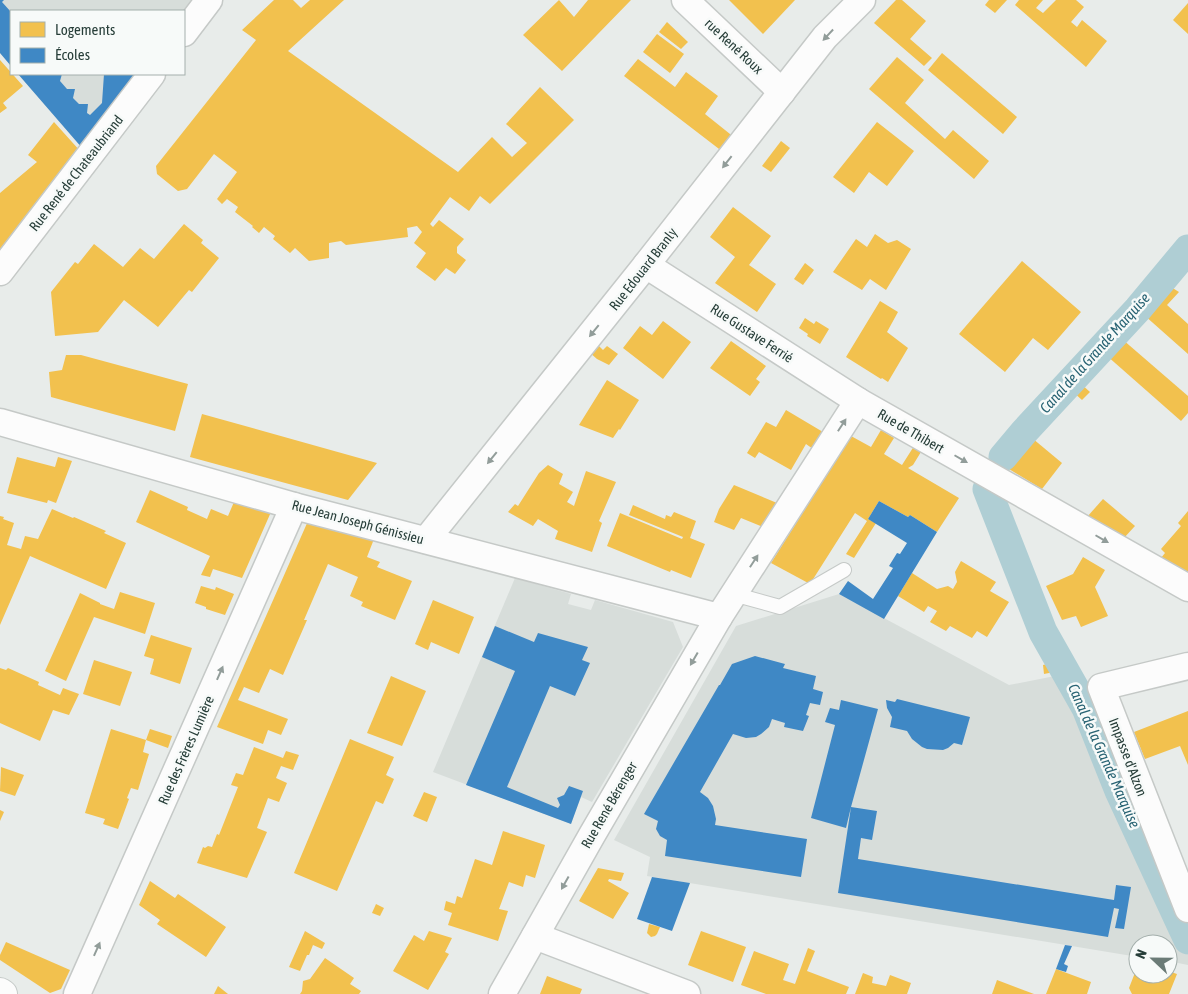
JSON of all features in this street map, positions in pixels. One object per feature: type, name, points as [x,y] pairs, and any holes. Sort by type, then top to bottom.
[{"type":"street","points":[[185,32],[209,0]]},
{"type":"street","name":"rue René Roux","points":[[685,0],[782,92]]},
{"type":"street","name":"Rue Edouard Branly","points":[[426,540],[646,266],[825,37],[862,0]]},
{"type":"street","name":"Rue René de Chateaubriand","points":[[0,272],[151,75]]},
{"type":"street","name":"Rue Gustave Ferrié","points":[[646,266],[858,401]]},
{"type":"street","points":[[718,617],[858,401]]},
{"type":"street","name":"Rue de Thibert","points":[[858,401],[1188,588]]},
{"type":"street","name":"Rue Jean Joseph Génissieu","points":[[0,422],[294,506],[718,617]]},
{"type":"street","name":"Rue des Frères Lumière","points":[[77,994],[294,506]]},
{"type":"street","name":"Rue René Bérenger","points":[[502,994],[718,617]]},
{"type":"street","name":"Impasse d'Alzon","points":[[1188,666],[1101,687],[1188,909]]},
{"type":"street","points":[[535,936],[687,994]]},
{"type":"lane","points":[[733,594],[780,607],[844,570]]},
{"type":"shaded area","points":[[0,0],[209,0],[185,32],[185,10],[10,10],[10,65],[0,53]]},
{"type":"shaded area","points":[[19,75],[151,75],[83,149]]},
{"type":"shaded area","points":[[515,578],[571,594],[568,604],[591,610],[595,600],[673,622],[683,647],[592,802],[581,797],[571,824],[433,772]]},
{"type":"shaded area","points":[[839,594],[1009,685],[1060,675],[1188,955],[1188,965],[1178,963],[1178,934],[1128,934],[1128,955],[647,876],[650,857],[614,840],[736,626]]},
{"type":"building: Logements","points":[[274,0],[293,0],[301,8],[310,0],[344,0],[288,51],[458,172],[492,137],[512,157],[527,143],[506,124],[540,87],[574,120],[490,204],[480,196],[469,211],[450,197],[430,224],[433,227],[439,220],[464,239],[457,247],[457,253],[466,260],[455,274],[446,268],[435,281],[416,267],[426,253],[414,243],[422,232],[417,226],[407,228],[408,237],[346,245],[341,241],[329,243],[329,258],[309,261],[295,248],[290,253],[273,239],[275,236],[264,227],[259,233],[235,212],[238,207],[227,199],[222,204],[217,199],[237,172],[214,154],[187,189],[178,191],[157,174],[156,166],[256,40],[242,30]]},
{"type":"building: Logements","points":[[559,0],[574,17],[588,0],[631,0],[562,71],[523,35]]},
{"type":"building: Logements","points":[[729,0],[795,0],[763,34]]},
{"type":"building: Logements","points":[[896,0],[902,0],[926,21],[910,39],[932,58],[924,66],[874,23]]},
{"type":"building: Logements","points":[[989,0],[1007,0],[995,13],[985,5]]},
{"type":"building: Logements","points":[[1019,0],[1043,0],[1036,8],[1043,13],[1056,0],[1076,0],[1084,7],[1071,22],[1077,27],[1082,20],[1107,41],[1086,67],[1015,5]]},
{"type":"building: Logements","points":[[1188,3],[1188,34],[1173,20]]},
{"type":"building: Logements","points":[[667,22],[688,42],[681,49],[659,32]]},
{"type":"building: Logements","points":[[657,34],[684,54],[670,73],[643,52]]},
{"type":"building: Logements","points":[[942,53],[1017,117],[1003,134],[928,70]]},
{"type":"building: Logements","points":[[897,57],[924,80],[905,103],[945,139],[953,130],[989,161],[974,179],[869,89]]},
{"type":"building: Logements","points":[[638,59],[675,87],[686,72],[718,96],[705,114],[735,138],[723,152],[624,76]]},
{"type":"building: Logements","points":[[0,60],[10,71],[10,75],[13,75],[23,86],[3,103],[7,108],[0,113]]},
{"type":"building: Logements","points":[[54,122],[81,152],[0,256],[0,193],[37,162],[28,155]]},
{"type":"building: Logements","points":[[877,122],[914,151],[887,186],[869,172],[854,193],[833,177]]},
{"type":"building: Logements","points":[[781,141],[790,148],[771,172],[762,166]]},
{"type":"building: Logements","points":[[733,207],[771,236],[749,265],[776,284],[757,312],[715,283],[735,257],[710,237]]},
{"type":"building: Logements","points":[[184,224],[203,240],[201,243],[219,258],[192,292],[189,290],[158,327],[124,300],[98,332],[55,336],[51,292],[75,262],[78,264],[94,244],[123,267],[140,248],[154,259]]},
{"type":"building: Logements","points":[[875,234],[888,243],[897,240],[911,249],[886,290],[870,279],[862,290],[833,272],[856,239],[867,247]]},
{"type":"building: Logements","points":[[1022,261],[1081,312],[1048,350],[1033,338],[1005,372],[959,334]]},
{"type":"building: Logements","points":[[805,263],[814,270],[803,285],[794,279]]},
{"type":"building: Logements","points":[[1171,287],[1179,292],[1167,305],[1188,324],[1188,354],[1144,315]]},
{"type":"building: Logements","points":[[880,301],[898,312],[887,332],[908,348],[888,382],[846,357]]},
{"type":"building: Logements","points":[[805,318],[814,324],[816,321],[829,329],[820,344],[807,336],[808,334],[799,328]]},
{"type":"building: Logements","points":[[663,321],[691,342],[663,379],[623,348],[640,326],[652,335]]},
{"type":"building: Logements","points":[[1122,339],[1188,396],[1188,413],[1181,421],[1106,355]]},
{"type":"building: Logements","points":[[731,341],[766,366],[756,379],[760,382],[750,396],[710,368]]},
{"type":"building: Logements","points":[[596,343],[603,350],[607,346],[618,354],[609,365],[597,359],[589,352]]},
{"type":"building: Logements","points":[[66,355],[81,355],[188,384],[175,431],[51,397],[49,372],[62,370]]},
{"type":"building: Logements","points":[[607,380],[639,400],[613,438],[579,425]]},
{"type":"building: Logements","points":[[1080,383],[1090,392],[1082,400],[1072,391]]},
{"type":"building: Logements","points":[[786,410],[823,432],[813,449],[806,444],[791,470],[759,452],[755,458],[747,453],[766,422],[776,427]]},
{"type":"building: Logements","points":[[202,414],[377,463],[348,500],[190,457]]},
{"type":"building: Logements","points":[[881,430],[894,438],[884,454],[902,465],[916,443],[924,447],[913,465],[908,468],[959,498],[937,532],[910,515],[908,517],[879,501],[868,519],[876,523],[854,558],[846,554],[867,521],[855,513],[810,584],[771,563],[851,436],[871,447]]},
{"type":"building: Logements","points":[[1032,438],[1062,463],[1042,489],[1004,466]]},
{"type":"building: Logements","points":[[17,457],[55,467],[58,457],[72,461],[56,503],[48,500],[47,503],[7,493]]},
{"type":"building: Logements","points":[[548,465],[563,474],[559,484],[573,492],[567,502],[574,506],[586,471],[616,482],[599,521],[602,523],[592,552],[555,539],[558,531],[538,519],[533,526],[508,512],[515,504],[518,506],[539,473]]},
{"type":"building: Logements","points":[[734,485],[777,503],[763,527],[741,518],[734,530],[714,522],[719,509]]},
{"type":"building: Logements","points":[[150,490],[188,507],[187,510],[207,519],[211,509],[228,516],[234,502],[271,512],[242,578],[213,569],[210,577],[201,575],[210,556],[136,522]]},
{"type":"building: Logements","points":[[1103,499],[1135,526],[1123,539],[1087,517]]},
{"type":"building: Logements","points":[[633,505],[665,519],[666,515],[671,517],[674,512],[696,521],[690,538],[705,544],[691,578],[671,570],[670,572],[607,546],[620,513],[682,539],[683,537],[629,515]]},
{"type":"building: Logements","points":[[52,509],[106,531],[104,533],[126,543],[106,589],[30,556],[0,625],[0,516],[14,523],[7,545],[21,549],[25,536],[38,539]]},
{"type":"building: Logements","points":[[1188,511],[1188,575],[1161,558],[1165,553],[1161,549],[1181,526],[1178,523]]},
{"type":"building: Logements","points":[[308,521],[374,539],[367,557],[380,562],[377,567],[412,581],[395,620],[361,606],[363,602],[350,596],[358,577],[328,564],[304,620],[307,620],[283,675],[270,669],[259,693],[244,687],[238,700],[288,719],[281,735],[268,730],[263,744],[217,727]]},
{"type":"building: Logements","points":[[1083,557],[1105,570],[1095,587],[1108,616],[1081,627],[1076,616],[1062,620],[1046,586],[1073,574]]},
{"type":"building: Logements","points":[[961,561],[996,582],[990,591],[1009,602],[987,637],[977,631],[972,638],[950,626],[946,631],[930,622],[937,611],[928,606],[924,612],[898,596],[912,573],[937,589],[948,586],[953,589],[957,582],[955,572]]},
{"type":"building: Logements","points":[[201,586],[215,590],[216,587],[234,594],[225,615],[195,603]]},
{"type":"building: Logements","points":[[120,592],[155,603],[145,634],[94,617],[66,681],[45,671],[80,593],[114,609]]},
{"type":"building: Logements","points":[[433,600],[474,617],[459,654],[431,642],[428,650],[415,644]]},
{"type":"building: Logements","points":[[151,635],[192,648],[180,684],[150,674],[154,659],[144,656]]},
{"type":"building: Logements","points":[[94,660],[132,672],[120,706],[83,694]]},
{"type":"building: Logements","points":[[1056,662],[1059,671],[1044,674],[1043,665]]},
{"type":"building: Logements","points":[[0,668],[6,670],[8,668],[39,682],[38,685],[60,695],[63,688],[79,694],[69,715],[53,710],[40,741],[0,723]]},
{"type":"building: Logements","points":[[391,676],[426,691],[402,746],[367,733]]},
{"type":"building: Logements","points":[[1188,711],[1188,765],[1180,746],[1145,759],[1134,732]]},
{"type":"building: Logements","points":[[111,729],[146,740],[143,752],[149,754],[138,790],[131,788],[118,829],[103,824],[105,819],[85,813]]},
{"type":"building: Logements","points":[[150,729],[172,736],[168,748],[146,740]]},
{"type":"building: Logements","points":[[350,739],[394,757],[386,775],[394,779],[383,804],[376,801],[337,891],[294,873]]},
{"type":"building: Logements","points":[[254,747],[283,758],[286,751],[299,755],[293,770],[281,766],[276,778],[287,783],[279,802],[268,798],[257,828],[267,832],[247,878],[197,863],[203,847],[212,847],[217,834],[219,835],[238,787],[231,785],[236,773],[243,775]]},
{"type":"building: Logements","points":[[1,767],[24,775],[15,796],[0,791]]},
{"type":"building: Logements","points":[[424,792],[437,797],[427,822],[413,816]]},
{"type":"building: Logements","points":[[0,810],[4,812],[0,821]]},
{"type":"building: Logements","points":[[503,831],[545,845],[535,878],[526,875],[523,887],[509,882],[499,909],[508,911],[498,941],[448,925],[452,913],[444,910],[446,901],[455,904],[457,896],[462,898],[475,859],[492,865]]},
{"type":"building: Logements","points":[[598,868],[624,873],[621,881],[609,879],[608,881],[629,893],[613,919],[579,901]]},
{"type":"building: Logements","points":[[150,881],[175,898],[178,894],[226,927],[206,957],[157,924],[160,920],[139,905]]},
{"type":"building: Logements","points":[[376,904],[384,908],[380,916],[372,913]]},
{"type":"building: Logements","points":[[649,924],[660,927],[655,936],[651,937],[647,933]]},
{"type":"building: Logements","points":[[305,931],[325,943],[322,949],[313,945],[300,971],[289,967]]},
{"type":"building: Logements","points":[[429,931],[452,938],[445,952],[449,954],[428,990],[393,971],[414,935],[424,941]]},
{"type":"building: Logements","points":[[701,931],[746,947],[733,982],[688,965]]},
{"type":"building: Logements","points":[[6,942],[70,970],[61,989],[50,993],[0,960],[0,955]]},
{"type":"building: Logements","points":[[808,948],[815,951],[807,971],[849,987],[846,994],[766,994],[741,985],[754,951],[789,964],[783,980],[795,984]]},
{"type":"building: Logements","points":[[325,958],[354,978],[350,984],[361,991],[359,994],[300,994],[303,981],[310,979]]},
{"type":"building: Logements","points":[[1056,969],[1091,982],[1087,994],[1046,994]]},
{"type":"building: Logements","points":[[863,973],[873,977],[872,983],[886,986],[890,975],[911,983],[907,994],[855,994]]},
{"type":"building: Logements","points":[[547,976],[582,989],[580,994],[540,994]]},
{"type":"building: Logements","points":[[997,980],[1034,994],[992,994]]},
{"type":"building: Logements","points":[[1131,984],[1173,984],[1169,994],[1132,994],[1129,988]]},
{"type":"building: Logements","points":[[218,986],[228,994],[214,994]]},
{"type":"building: Écoles","points":[[0,0],[4,0],[2,2],[10,11],[10,65],[0,53]]},
{"type":"building: Écoles","points":[[19,75],[62,75],[60,81],[67,89],[75,89],[73,98],[79,104],[88,104],[87,113],[90,115],[102,103],[104,75],[142,75],[83,149]]},
{"type":"building: Écoles","points":[[879,501],[908,517],[910,515],[937,532],[884,619],[839,594],[848,581],[873,599],[893,568],[889,566],[897,553],[900,554],[907,543],[868,519]]},
{"type":"building: Écoles","points":[[495,626],[534,642],[538,633],[588,647],[582,660],[590,663],[575,696],[550,686],[507,787],[558,808],[560,805],[557,798],[564,795],[569,786],[583,791],[571,824],[466,785],[515,671],[482,657]]},
{"type":"building: Écoles","points":[[755,656],[785,664],[783,668],[816,676],[813,689],[823,692],[820,705],[810,703],[806,715],[809,716],[803,731],[784,727],[785,723],[772,719],[769,727],[756,737],[746,738],[733,734],[700,792],[708,798],[713,806],[716,819],[715,825],[807,839],[801,877],[665,856],[667,840],[660,836],[656,829],[658,821],[644,814],[732,664]]},
{"type":"building: Écoles","points":[[897,699],[970,717],[962,745],[954,743],[943,750],[927,749],[912,739],[907,731],[890,727],[892,717],[887,708],[886,700],[895,702]]},
{"type":"building: Écoles","points":[[841,700],[878,709],[846,828],[811,818],[835,725],[825,722],[830,708],[839,710]]},
{"type":"building: Écoles","points":[[851,807],[877,811],[872,840],[861,838],[858,859],[1114,900],[1116,885],[1131,887],[1124,929],[1115,928],[1119,909],[1114,908],[1108,937],[838,893]]},
{"type":"building: Écoles","points":[[652,877],[690,883],[672,931],[637,919]]},
{"type":"building: Écoles","points":[[1065,945],[1072,946],[1064,964],[1068,966],[1066,972],[1056,969]]},
{"type":"waterway","name":"Canal de la Grande Marquise","points":[[1003,457],[1138,309],[1188,249]]},
{"type":"waterway","name":"Canal de la Grande Marquise","points":[[987,489],[1043,632],[1086,708],[1119,791],[1188,940]]}]
